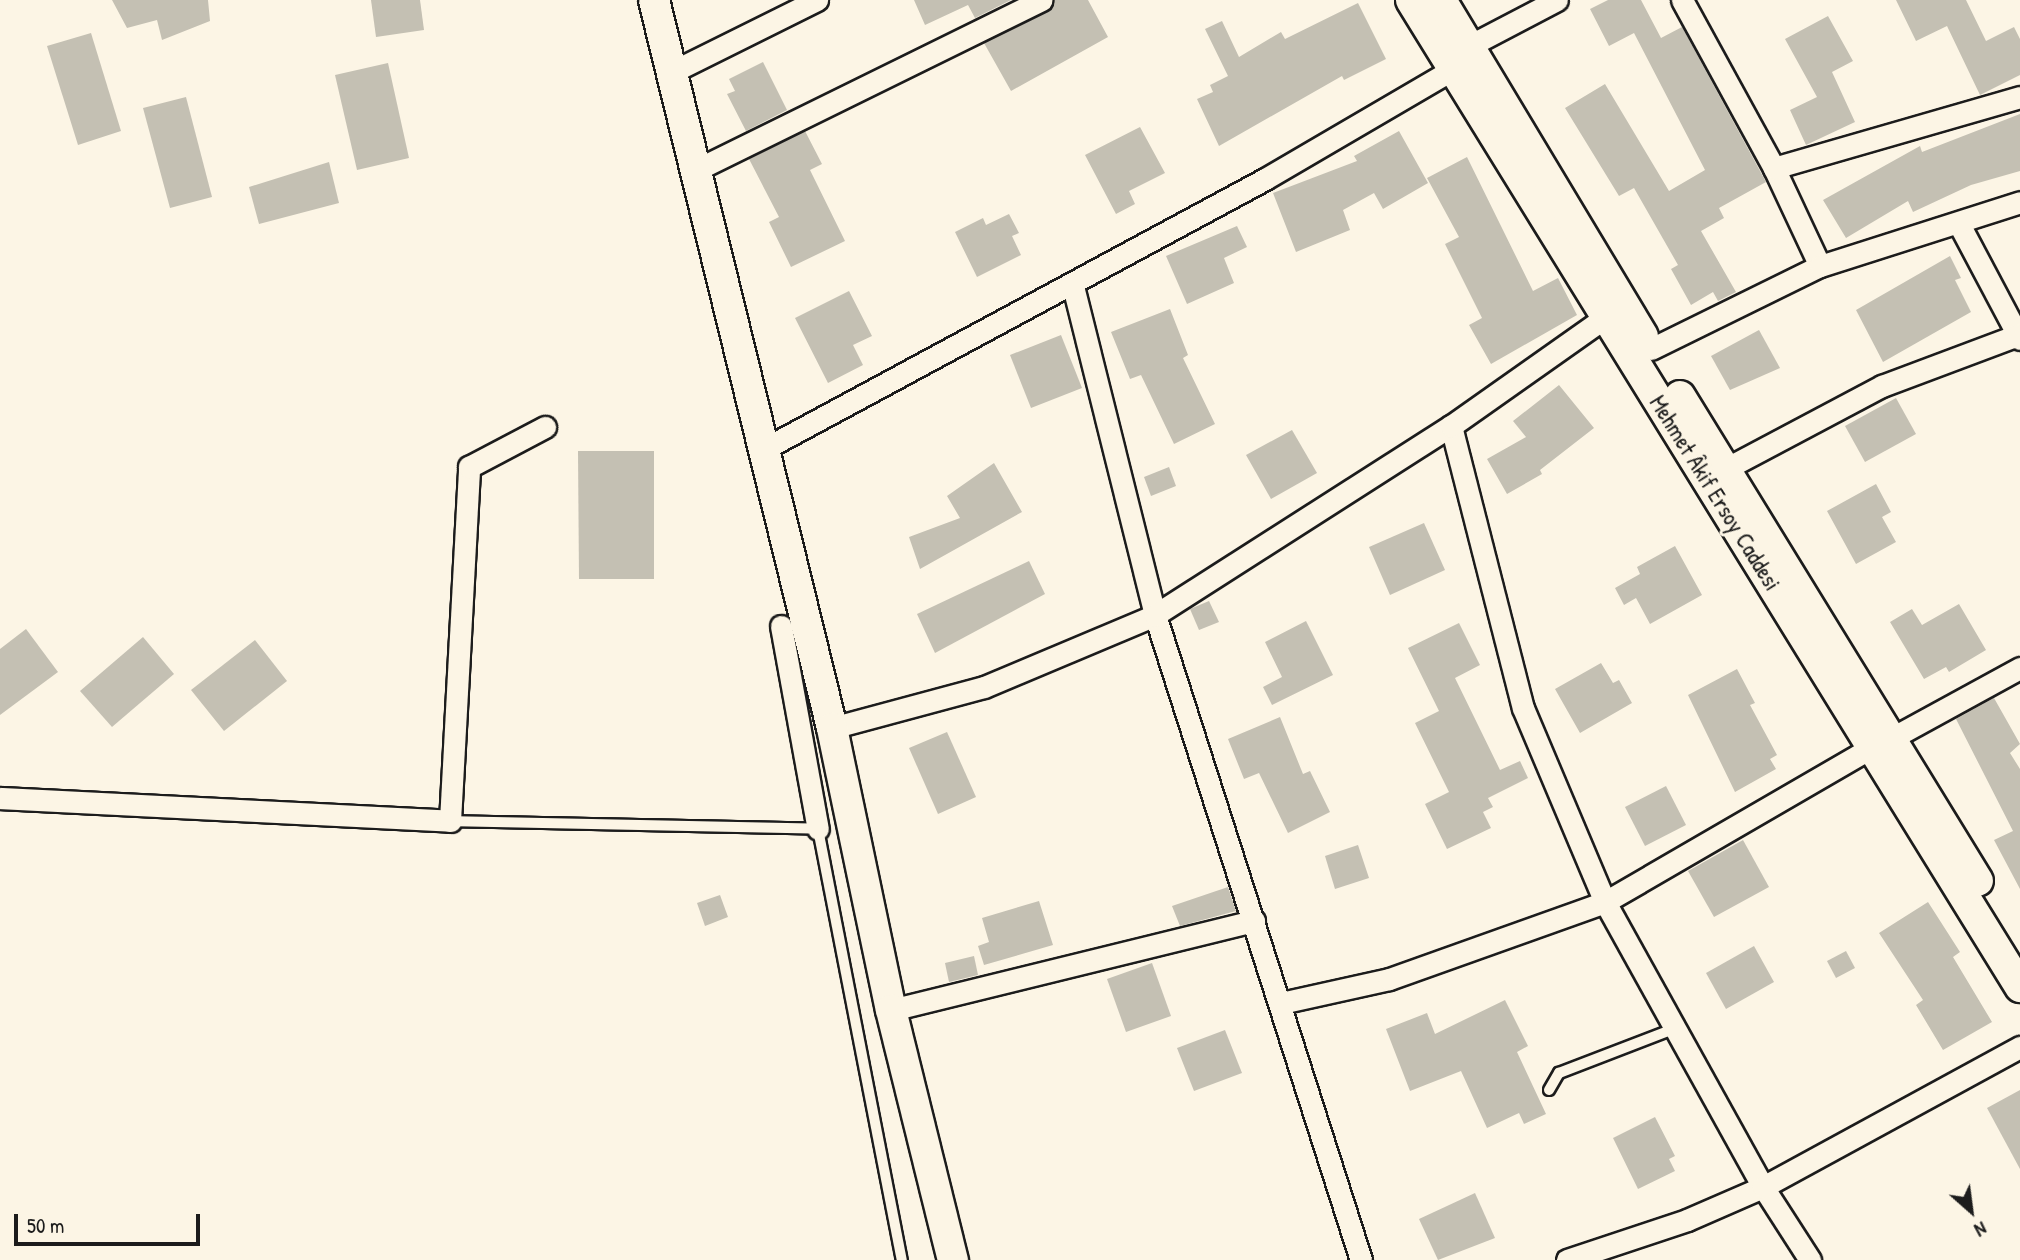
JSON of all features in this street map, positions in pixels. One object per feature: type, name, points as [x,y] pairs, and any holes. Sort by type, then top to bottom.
[{"type":"main road","points":[[654,0],[832,728],[891,1010],[953,1260]]},
{"type":"main road","name":"Mehmet Âkif Ersoy Caddesi","points":[[1411,0],[1461,58],[1651,349],[1725,469],[2020,987]]},
{"type":"main road","name":"Mehmet Âkif Ersoy Caddesi","points":[[1441,0],[1461,58],[1606,316],[2020,951]]},
{"type":"street","points":[[672,72],[817,0]]},
{"type":"street","points":[[696,170],[1041,0]]},
{"type":"street","points":[[764,449],[1073,286],[1557,0]]},
{"type":"street","points":[[1682,0],[1774,168],[1820,265]]},
{"type":"street","points":[[1774,168],[2020,97]]},
{"type":"street","points":[[1651,349],[1820,265],[1959,224],[2020,202]]},
{"type":"street","points":[[1725,469],[1882,386],[2019,336],[1959,224]]},
{"type":"street","points":[[1073,286],[1155,615],[1361,1260]]},
{"type":"street","points":[[832,728],[984,687],[1155,615],[1451,426],[1606,316]]},
{"type":"street","points":[[1451,426],[1522,708],[1605,902],[1763,1187],[1810,1260]]},
{"type":"street","points":[[0,799],[450,821],[469,467],[545,427]]},
{"type":"street","points":[[781,626],[818,829]]},
{"type":"street","points":[[1280,1003],[1389,979],[1605,902],[1882,743],[2020,668]]},
{"type":"street","points":[[891,1010],[1254,921]]},
{"type":"street","points":[[1567,1260],[1687,1220],[1763,1187],[2020,1046]]},
{"type":"lane","points":[[450,821],[818,829],[902,1260]]},
{"type":"lane","points":[[1549,1090],[1559,1073],[1676,1028]]},
{"type":"building","points":[[112,0],[208,0],[210,21],[162,40],[157,20],[127,28]]},
{"type":"building","points":[[371,0],[420,0],[424,30],[376,37]]},
{"type":"building","points":[[914,0],[1011,0],[975,18],[968,5],[925,25]]},
{"type":"building","points":[[1054,0],[1088,0],[1108,37],[1011,91],[984,43],[1047,12]]},
{"type":"building","points":[[1608,0],[1641,0],[1661,38],[1682,27],[1766,182],[1719,208],[1724,218],[1701,231],[1736,292],[1718,301],[1713,292],[1691,305],[1671,269],[1678,265],[1634,188],[1619,196],[1565,108],[1605,84],[1669,191],[1705,170],[1634,33],[1609,46],[1590,9]]},
{"type":"building","points":[[1896,0],[1966,0],[1986,41],[2014,27],[2020,39],[2020,75],[1980,95],[1947,26],[1916,41]]},
{"type":"building","points":[[1358,3],[1386,59],[1344,80],[1342,76],[1219,146],[1197,99],[1213,92],[1210,85],[1228,76],[1205,29],[1222,21],[1239,57],[1281,32],[1285,39]]},
{"type":"building","points":[[1828,16],[1853,61],[1832,72],[1855,122],[1806,145],[1790,110],[1817,97],[1785,39]]},
{"type":"building","points":[[91,33],[121,131],[78,145],[47,46]]},
{"type":"building","points":[[763,62],[787,110],[746,131],[727,94],[735,91],[729,79]]},
{"type":"building","points":[[388,63],[409,158],[357,170],[335,75]]},
{"type":"building","points":[[186,97],[212,197],[170,208],[143,108]]},
{"type":"building","points":[[2020,114],[2020,171],[1971,185],[1913,212],[1908,201],[1846,238],[1823,200],[1920,146],[1922,152]]},
{"type":"building","points":[[1140,127],[1165,173],[1129,191],[1135,204],[1116,214],[1085,155]]},
{"type":"building","points":[[805,131],[822,164],[810,170],[845,241],[791,267],[769,222],[779,217],[749,159]]},
{"type":"building","points":[[1399,131],[1428,183],[1383,209],[1374,193],[1343,210],[1350,230],[1296,252],[1273,193],[1357,161],[1354,156]]},
{"type":"building","points":[[1467,157],[1533,291],[1558,278],[1577,315],[1491,364],[1469,325],[1482,318],[1445,244],[1459,237],[1427,178]]},
{"type":"building","points":[[329,162],[339,203],[259,224],[249,187]]},
{"type":"building","points":[[1009,214],[1019,233],[1012,236],[1021,255],[977,277],[955,232],[983,218],[986,225]]},
{"type":"building","points":[[1237,226],[1247,247],[1224,258],[1234,283],[1187,304],[1166,256]]},
{"type":"building","points":[[1950,256],[1961,278],[1955,280],[1971,312],[1883,362],[1856,310]]},
{"type":"building","points":[[849,291],[872,336],[853,345],[863,365],[828,383],[795,318]]},
{"type":"building","points":[[1170,309],[1188,355],[1183,358],[1215,424],[1174,444],[1141,375],[1130,379],[1111,332]]},
{"type":"building","points":[[1759,330],[1780,368],[1730,390],[1711,356]]},
{"type":"building","points":[[1061,335],[1082,388],[1031,408],[1010,355]]},
{"type":"building","points":[[1559,385],[1594,428],[1540,470],[1542,474],[1507,494],[1487,459],[1526,437],[1513,421]]},
{"type":"building","points":[[1896,398],[1916,434],[1865,462],[1845,426]]},
{"type":"building","points":[[1292,430],[1317,473],[1271,499],[1246,455]]},
{"type":"building","points":[[578,451],[654,451],[654,579],[579,579]]},
{"type":"building","points":[[994,463],[1022,512],[920,569],[909,537],[960,518],[947,496]]},
{"type":"building","points":[[1169,467],[1176,486],[1151,496],[1144,477]]},
{"type":"building","points":[[1876,484],[1891,512],[1882,517],[1896,542],[1856,564],[1827,511]]},
{"type":"building","points":[[1424,523],[1445,570],[1390,595],[1369,547]]},
{"type":"building","points":[[1675,546],[1702,595],[1650,624],[1636,598],[1624,605],[1615,588],[1640,574],[1637,567]]},
{"type":"building","points":[[1029,561],[1045,594],[935,653],[917,614]]},
{"type":"building","points":[[1209,601],[1219,622],[1199,630],[1190,609]]},
{"type":"building","points":[[1959,604],[1986,650],[1949,672],[1946,667],[1924,679],[1890,622],[1912,609],[1922,625]]},
{"type":"building","points":[[1306,621],[1333,675],[1272,705],[1263,687],[1282,677],[1265,642]]},
{"type":"building","points":[[1459,623],[1480,665],[1455,678],[1500,770],[1520,761],[1528,778],[1488,798],[1493,807],[1483,812],[1491,828],[1447,849],[1425,804],[1449,792],[1415,723],[1439,711],[1408,648]]},
{"type":"building","points":[[26,629],[58,672],[0,715],[0,649]]},
{"type":"building","points":[[143,637],[174,674],[112,727],[80,691]]},
{"type":"building","points":[[255,640],[287,681],[224,731],[191,690]]},
{"type":"building","points":[[1601,663],[1613,683],[1619,680],[1632,703],[1580,733],[1555,689]]},
{"type":"building","points":[[1737,669],[1755,703],[1750,705],[1777,755],[1770,759],[1776,769],[1735,792],[1688,695]]},
{"type":"building","points":[[1994,698],[2020,744],[2010,753],[2020,769],[2020,889],[1994,840],[2013,831],[1956,719]]},
{"type":"building","points":[[1280,717],[1303,774],[1310,771],[1330,812],[1288,833],[1259,773],[1244,779],[1228,739]]},
{"type":"building","points":[[947,732],[976,797],[938,814],[909,748]]},
{"type":"building","points":[[1666,786],[1686,825],[1645,846],[1625,807]]},
{"type":"building","points":[[1743,840],[1769,887],[1714,917],[1688,871]]},
{"type":"building","points":[[1358,845],[1369,878],[1335,889],[1325,856]]},
{"type":"building","points":[[1228,887],[1236,911],[1180,926],[1172,906]]},
{"type":"building","points":[[720,895],[728,917],[705,926],[697,903]]},
{"type":"building","points":[[1039,901],[1053,945],[984,965],[978,946],[989,942],[982,918]]},
{"type":"building","points":[[1928,902],[1960,952],[1953,957],[1992,1022],[1943,1050],[1916,1005],[1923,1000],[1879,933]]},
{"type":"building","points":[[1754,946],[1774,982],[1726,1009],[1706,973]]},
{"type":"building","points":[[1846,951],[1855,968],[1836,978],[1827,961]]},
{"type":"building","points":[[974,956],[978,975],[949,982],[945,963]]},
{"type":"building","points":[[1152,963],[1171,1016],[1126,1032],[1107,979]]},
{"type":"building","points":[[1505,1000],[1528,1046],[1517,1052],[1546,1114],[1524,1124],[1519,1113],[1487,1128],[1461,1071],[1410,1091],[1386,1029],[1427,1013],[1435,1034]]},
{"type":"building","points":[[1225,1030],[1242,1073],[1194,1091],[1177,1048]]},
{"type":"building","points":[[2020,1090],[2020,1169],[1987,1108]]},
{"type":"building","points":[[1655,1117],[1675,1156],[1669,1159],[1675,1171],[1638,1189],[1613,1138]]},
{"type":"building","points":[[1475,1193],[1495,1238],[1438,1260],[1419,1219]]}]
